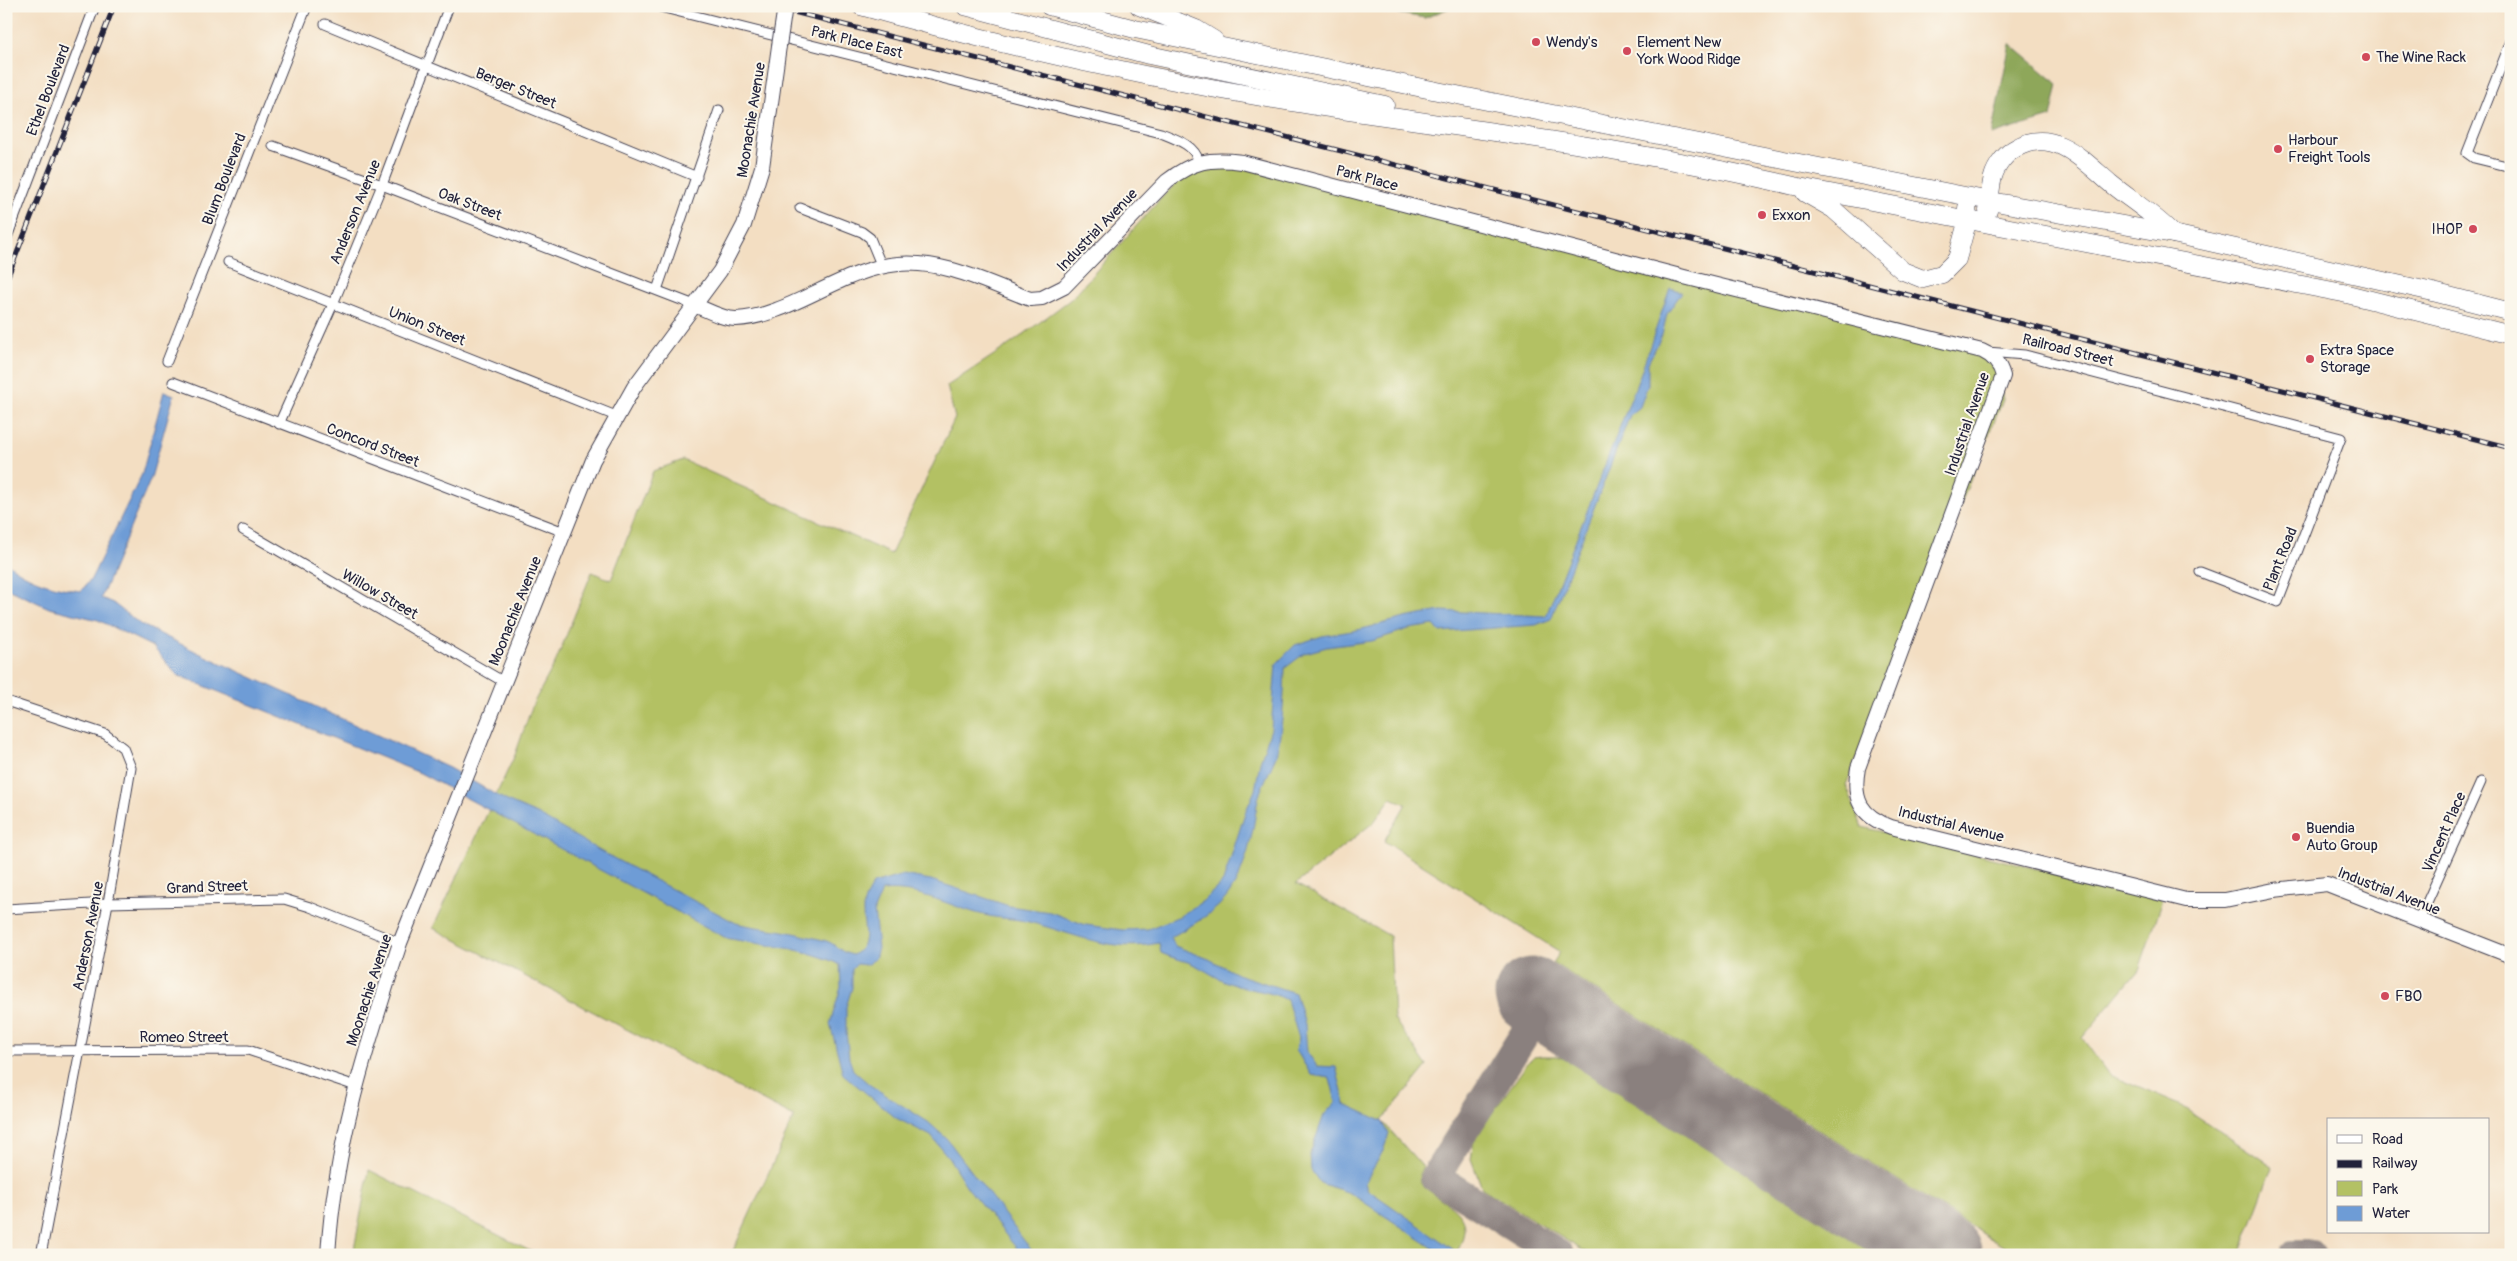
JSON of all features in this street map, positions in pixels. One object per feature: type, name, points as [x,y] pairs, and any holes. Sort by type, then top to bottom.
[{"type":"highway","points":[[862,6],[999,44],[1150,77],[1324,107],[1542,138],[1735,172],[1794,186],[2343,293],[2511,336]]},
{"type":"highway","points":[[965,6],[1149,55],[1542,138]]},
{"type":"highway","points":[[1049,6],[1135,29],[1460,96],[1964,196],[2173,234],[2433,292],[2511,312]]},
{"type":"highway","points":[[1139,6],[1196,28],[1220,45]]},
{"type":"highway","points":[[1986,222],[1993,177],[1997,168],[2013,149],[2024,143],[2051,140],[2074,153],[2139,206],[2160,220],[2173,234]]},
{"type":"highway","points":[[1794,186],[1833,209],[1903,271],[1922,279],[1942,274],[1957,259],[1968,219],[1964,196]]},
{"type":"street","name":"Ethel Boulevard","points":[[6,240],[95,6]]},
{"type":"street","name":"Blum Boulevard","points":[[167,361],[307,6]]},
{"type":"street","name":"Anderson Avenue","points":[[279,424],[333,304],[382,184],[449,6]]},
{"type":"street","name":"Park Place East","points":[[656,6],[1168,136],[1193,149],[1197,154],[1199,162]]},
{"type":"street","name":"Moonachie Avenue","points":[[328,1255],[332,1198],[341,1144],[356,1086],[400,943],[593,460],[634,387],[696,306],[732,251],[756,192],[767,140],[785,6]]},
{"type":"street","name":"Berger Street","points":[[325,24],[697,177]]},
{"type":"street","points":[[2511,41],[2467,153],[2474,158],[2511,167]]},
{"type":"street","points":[[657,290],[719,110]]},
{"type":"street","name":"Oak Street","points":[[273,146],[382,184],[696,306]]},
{"type":"street","name":"Park Place","points":[[1199,162],[1218,159],[1242,162],[1684,277]]},
{"type":"street","name":"Industrial Avenue","points":[[696,306],[734,319],[748,317],[779,308],[846,278],[897,264],[932,265],[951,269],[1030,299],[1042,298],[1064,287],[1167,181],[1184,168],[1199,162]]},
{"type":"street","points":[[800,208],[862,232],[870,238],[882,267]]},
{"type":"street","name":"Union Street","points":[[228,262],[616,416]]},
{"type":"street","name":"Railroad Street","points":[[1684,277],[1982,351],[2025,355],[2341,438],[2326,478]]},
{"type":"street","name":"Industrial Avenue","points":[[1982,351],[1990,355],[2001,367],[2003,376],[1858,768],[1855,782],[1860,804],[1866,813],[1873,819],[1891,827],[2186,900],[2225,900],[2320,883],[2346,891],[2511,956]]},
{"type":"street","name":"Concord Street","points":[[173,382],[564,532]]},
{"type":"street","name":"Plant Road","points":[[2200,572],[2278,602],[2326,478]]},
{"type":"street","name":"Willow Street","points":[[243,530],[504,682]]},
{"type":"street","name":"Anderson Avenue","points":[[6,701],[105,734],[115,740],[128,757],[131,778],[41,1255]]},
{"type":"street","name":"Vincent Place","points":[[2419,920],[2481,782]]},
{"type":"street","name":"Grand Street","points":[[6,909],[108,903],[284,899],[310,907],[400,943]]},
{"type":"street","name":"Romeo Street","points":[[6,1051],[248,1050],[356,1086]]},
{"type":"green space","points":[[1354,6],[1454,6],[1425,18]]},
{"type":"green space","points":[[2010,44],[2058,84],[2051,117],[1991,135]]},
{"type":"green space","points":[[1218,159],[1994,353],[2003,400],[1846,785],[1862,827],[2163,899],[2139,970],[2082,1038],[2109,1075],[2182,1106],[2273,1167],[2240,1255],[2017,1255],[1553,963],[1560,952],[1384,841],[1406,804],[1391,798],[1374,822],[1296,884],[1390,936],[1394,1019],[1427,1066],[1382,1121],[1423,1167],[1420,1172],[1421,1184],[1458,1212],[1464,1229],[1462,1240],[1455,1255],[731,1255],[794,1117],[433,928],[515,755],[533,704],[556,661],[592,572],[611,580],[653,471],[683,460],[891,554],[955,418],[947,386],[1012,343],[1071,299],[1164,195],[1199,162]]},
{"type":"green space","points":[[1556,1056],[1568,1060],[1879,1255],[1590,1255],[1482,1188],[1471,1159],[1474,1139],[1527,1064],[1534,1057]]},
{"type":"green space","points":[[369,1170],[538,1255],[353,1255]]},
{"type":"water","points":[[1670,288],[1682,292],[1667,314],[1662,335],[1648,363],[1648,384],[1640,407],[1630,415],[1551,619],[1536,625],[1440,632],[1434,625],[1409,629],[1372,641],[1327,647],[1305,653],[1285,668],[1282,722],[1276,755],[1258,798],[1251,839],[1240,874],[1224,901],[1202,919],[1171,937],[1175,946],[1209,959],[1237,974],[1295,993],[1305,1024],[1307,1052],[1317,1066],[1336,1067],[1345,1104],[1382,1121],[1389,1134],[1383,1151],[1365,1183],[1367,1189],[1454,1250],[1451,1255],[1430,1255],[1433,1248],[1350,1193],[1320,1183],[1311,1170],[1310,1154],[1324,1115],[1336,1102],[1330,1078],[1311,1075],[1296,1050],[1299,1038],[1287,1000],[1230,983],[1193,964],[1161,953],[1159,943],[1125,946],[1093,941],[1024,921],[971,912],[922,895],[909,892],[882,891],[874,910],[878,948],[875,959],[866,965],[857,964],[852,969],[852,988],[846,1007],[846,1032],[849,1058],[853,1070],[870,1085],[928,1122],[947,1139],[1035,1255],[1022,1255],[967,1187],[949,1158],[931,1136],[896,1118],[843,1074],[830,1024],[841,987],[840,965],[813,954],[726,938],[420,773],[177,675],[153,647],[98,620],[49,608],[6,588],[6,562],[23,574],[61,588],[81,591],[91,579],[142,474],[164,391],[174,395],[151,478],[101,598],[113,603],[140,624],[449,768],[736,923],[823,940],[853,955],[859,951],[864,941],[863,907],[873,884],[903,875],[931,880],[1009,906],[1050,912],[1086,925],[1123,930],[1148,929],[1180,916],[1203,901],[1223,882],[1245,813],[1255,790],[1260,762],[1271,729],[1276,664],[1295,645],[1322,636],[1358,630],[1441,611],[1546,616],[1639,378]]},
{"type":"taxiway","points":[[1544,1003],[1435,1177],[1559,1255]]},
{"type":"taxiway","points":[[2294,1255],[2311,1255]]},
{"type":"runway","points":[[1532,995],[1945,1255]]},
{"type":"railway","points":[[6,281],[114,6]]},
{"type":"railway","points":[[770,6],[2511,448]]},
{"type":"place","name":"Wendy's","points":[[1536,42]]},
{"type":"place","name":"Element New York Wood Ridge","points":[[1627,51]]},
{"type":"place","name":"The Wine Rack","points":[[2366,57]]},
{"type":"place","name":"Harbour Freight Tools","points":[[2278,149]]},
{"type":"place","name":"Exxon","points":[[1762,215]]},
{"type":"place","name":"IHOP","points":[[2473,229]]},
{"type":"place","name":"Extra Space Storage","points":[[2310,359]]},
{"type":"place","name":"Buendia Auto Group","points":[[2296,837]]},
{"type":"place","name":"FBO","points":[[2385,996]]}]
